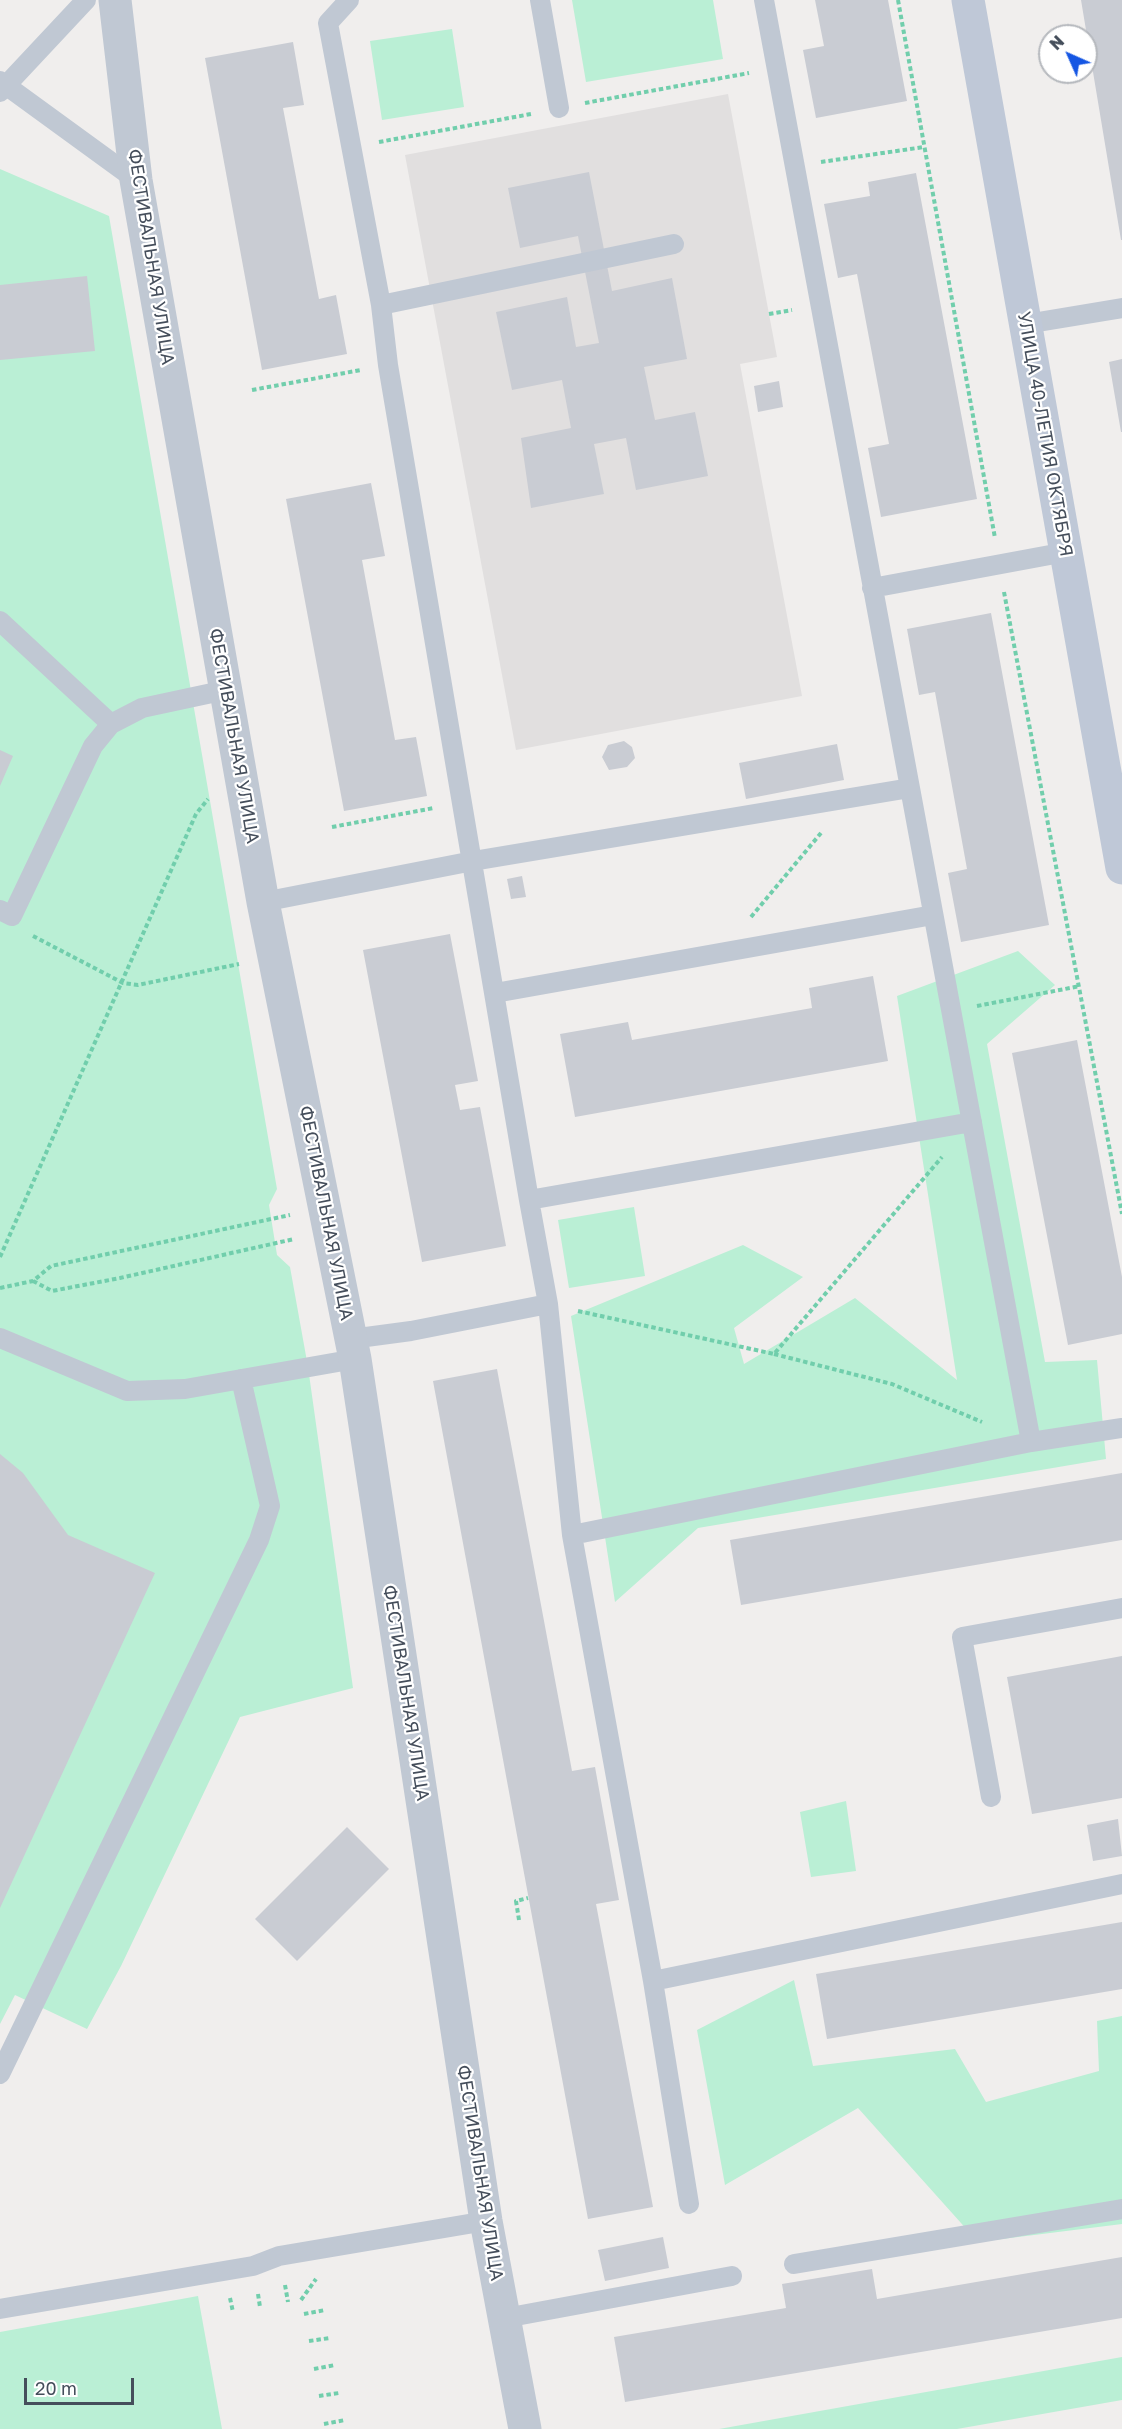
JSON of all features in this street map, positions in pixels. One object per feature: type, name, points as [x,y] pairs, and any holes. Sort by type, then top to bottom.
[{"type":"main road","name":"УЛИЦА 40-ЛЕТИЯ ОКТЯБРЯ","points":[[968,0],[1066,552],[1115,788],[1122,868]]},
{"type":"street","name":"ФЕСТИВАЛЬНАЯ УЛИЦА","points":[[115,0],[136,180],[263,902],[353,1349],[486,2221],[525,2429]]},
{"type":"lane","points":[[86,0],[2,87],[136,180]]},
{"type":"lane","points":[[349,0],[328,23],[381,305],[388,365],[548,1304],[572,1535],[654,1981],[689,2204]]},
{"type":"lane","points":[[540,0],[560,108]]},
{"type":"lane","points":[[764,0],[1031,1442]]},
{"type":"lane","points":[[381,305],[674,244]]},
{"type":"lane","points":[[1026,324],[1122,308]]},
{"type":"lane","points":[[872,588],[1066,552]]},
{"type":"lane","points":[[0,621],[111,724]]},
{"type":"lane","points":[[0,910],[12,916],[93,746],[111,724],[142,708],[193,699],[226,690]]},
{"type":"lane","points":[[263,902],[473,861],[910,788]]},
{"type":"lane","points":[[495,993],[933,915]]},
{"type":"lane","points":[[529,1200],[972,1122]]},
{"type":"lane","points":[[0,1338],[127,1391],[185,1389],[241,1379],[353,1349],[411,1330],[548,1304]]},
{"type":"lane","points":[[0,2074],[259,1540],[270,1506],[241,1379]]},
{"type":"lane","points":[[572,1535],[1031,1442],[1122,1428]]},
{"type":"lane","points":[[991,1797],[962,1637],[1122,1608]]},
{"type":"lane","points":[[654,1981],[1122,1884]]},
{"type":"lane","points":[[794,2264],[1122,2210]]},
{"type":"lane","points":[[0,2309],[253,2266],[279,2256],[486,2221]]},
{"type":"lane","points":[[505,2318],[732,2276]]},
{"type":"path","points":[[898,0],[1000,564]]},
{"type":"path","points":[[794,166],[924,147]]},
{"type":"path","points":[[252,390],[388,365]]},
{"type":"path","points":[[1004,593],[1122,1214]]},
{"type":"path","points":[[0,1257],[196,814],[209,797]]},
{"type":"path","points":[[722,952],[850,798]]},
{"type":"path","points":[[332,827],[463,802]]},
{"type":"path","points":[[31,935],[123,982],[138,985],[248,961]]},
{"type":"path","points":[[951,1011],[1080,986]]},
{"type":"path","points":[[774,1354],[972,1122]]},
{"type":"path","points":[[0,1288],[33,1281],[51,1266],[292,1215]]},
{"type":"path","points":[[33,1281],[52,1292],[296,1239]]},
{"type":"path","points":[[548,1304],[774,1354],[892,1384],[1031,1442]]},
{"type":"path","points":[[519,1920],[516,1901],[528,1898]]},
{"type":"path","points":[[301,2300],[318,2276]]},
{"type":"path","points":[[284,2282],[288,2302]]},
{"type":"path","points":[[304,2314],[324,2310]]},
{"type":"path","points":[[309,2341],[330,2338]]},
{"type":"path","points":[[314,2369],[335,2365]]},
{"type":"path","points":[[319,2396],[339,2393]]},
{"type":"path","points":[[324,2424],[345,2420]]},
{"type":"shaded area","points":[[728,94],[777,357],[740,364],[802,696],[516,750],[405,155]]},
{"type":"green space","points":[[572,0],[713,0],[723,59],[586,82]]},
{"type":"green space","points":[[452,29],[464,107],[382,120],[370,41]]},
{"type":"green space","points":[[0,169],[109,216],[277,1189],[269,1205],[277,1255],[290,1267],[308,1367],[353,1688],[240,1717],[121,1966],[87,2029],[15,1995],[0,2024]]},
{"type":"green space","points":[[1018,951],[1055,985],[987,1044],[1045,1362],[1097,1360],[1106,1459],[698,1528],[615,1602],[571,1316],[743,1245],[803,1277],[734,1328],[744,1364],[855,1298],[957,1380],[897,996]]},
{"type":"green space","points":[[634,1207],[645,1276],[569,1288],[558,1220]]},
{"type":"green space","points":[[846,1801],[856,1871],[811,1877],[800,1812]]},
{"type":"green space","points":[[794,1980],[813,2066],[955,2049],[986,2102],[1099,2071],[1097,2021],[1122,2016],[1122,2224],[978,2242],[858,2108],[725,2185],[697,2030]]},
{"type":"green space","points":[[198,2296],[222,2429],[0,2429],[0,2332]]},
{"type":"green space","points":[[1122,2357],[1122,2400],[957,2429],[719,2429]]},
{"type":"building","points":[[815,0],[888,0],[907,101],[816,118],[803,50],[824,46]]},
{"type":"building","points":[[1081,0],[1122,0],[1122,240],[1095,84],[1098,84],[1098,24],[1085,24]]},
{"type":"building","points":[[293,42],[304,105],[283,108],[319,299],[336,295],[347,354],[262,370],[205,58]]},
{"type":"building","points":[[589,172],[612,291],[672,278],[687,359],[644,367],[655,420],[695,412],[708,476],[636,490],[626,438],[594,444],[604,494],[531,508],[521,438],[571,428],[562,380],[512,390],[496,312],[567,297],[576,347],[599,343],[578,236],[520,248],[508,188]]},
{"type":"building","points":[[916,173],[977,499],[881,517],[868,448],[889,444],[857,274],[838,278],[824,204],[870,196],[868,182]]},
{"type":"building","points":[[87,276],[95,351],[0,360],[0,285]]},
{"type":"building","points":[[1122,359],[1122,432],[1121,432],[1109,362]]},
{"type":"building","points":[[779,381],[783,407],[758,412],[754,386]]},
{"type":"building","points":[[371,483],[385,556],[362,560],[395,740],[416,737],[427,796],[344,811],[286,499]]},
{"type":"building","points":[[991,613],[1049,925],[961,942],[948,873],[967,869],[935,692],[919,695],[907,629]]},
{"type":"building","points":[[624,741],[632,747],[635,758],[627,767],[609,770],[602,757],[608,745]]},
{"type":"building","points":[[837,744],[844,780],[746,799],[739,763]]},
{"type":"building","points":[[0,750],[13,756],[0,786]]},
{"type":"building","points":[[522,876],[526,897],[511,899],[507,879]]},
{"type":"building","points":[[450,934],[478,1081],[455,1085],[460,1110],[480,1107],[506,1246],[422,1262],[363,950]]},
{"type":"building","points":[[873,976],[888,1061],[575,1117],[560,1034],[628,1022],[632,1040],[812,1008],[809,988]]},
{"type":"building","points":[[1077,1040],[1122,1277],[1122,1334],[1068,1345],[1012,1053]]},
{"type":"building","points":[[497,1369],[572,1771],[595,1767],[619,1900],[596,1904],[653,2207],[588,2219],[433,1381]]},
{"type":"building","points":[[0,1454],[23,1473],[68,1535],[155,1573],[0,1908]]},
{"type":"building","points":[[1122,1473],[1122,1540],[741,1605],[730,1540]]},
{"type":"building","points":[[1122,1656],[1122,1798],[1032,1814],[1007,1677]]},
{"type":"building","points":[[1118,1819],[1122,1856],[1093,1861],[1087,1825]]},
{"type":"building","points":[[347,1827],[389,1869],[297,1961],[255,1919]]},
{"type":"building","points":[[1122,1922],[1122,1989],[827,2039],[816,1974]]},
{"type":"building","points":[[663,2237],[669,2268],[605,2281],[598,2250]]},
{"type":"building","points":[[1122,2257],[1122,2318],[625,2402],[614,2337],[786,2308],[782,2284],[872,2269],[877,2299]]}]
